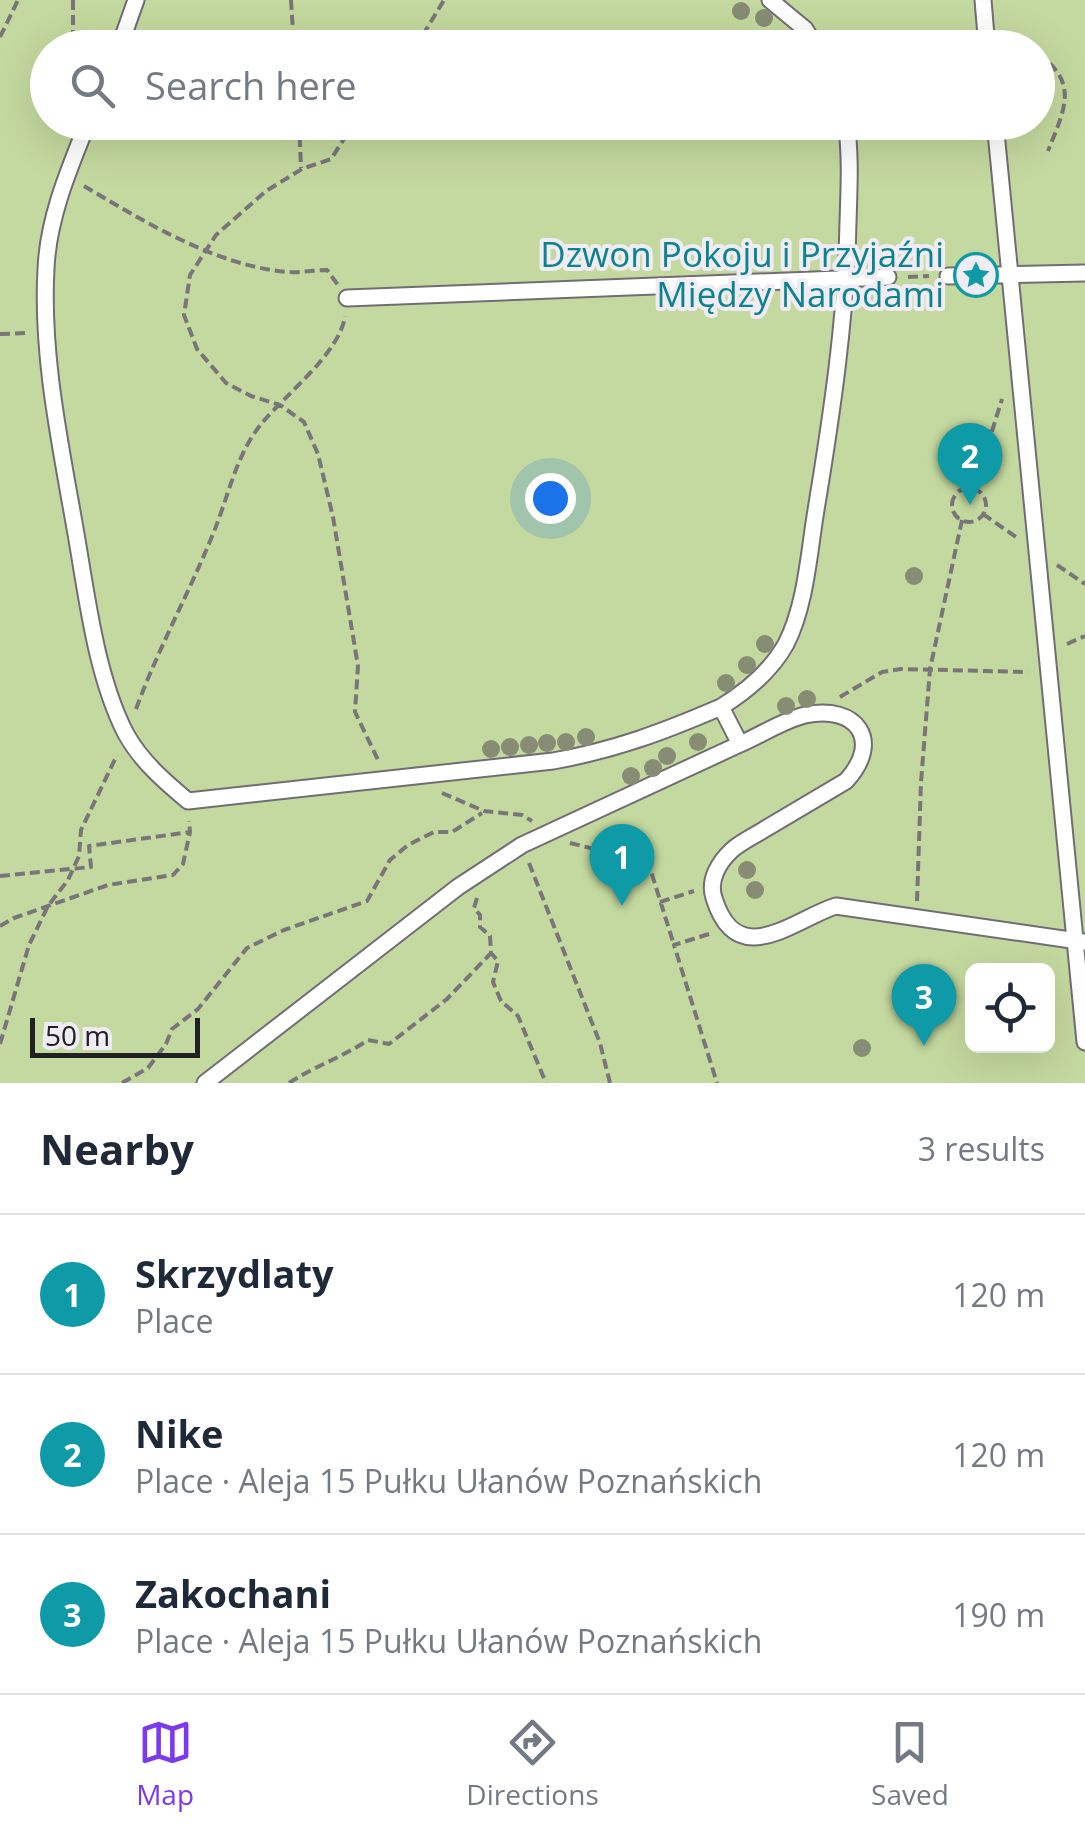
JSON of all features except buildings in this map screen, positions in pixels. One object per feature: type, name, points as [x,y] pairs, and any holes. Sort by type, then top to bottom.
[{"type":"street","points":[[125,30],[136,0]]},
{"type":"street","points":[[770,0],[804,30]]},
{"type":"street","points":[[982,0],[986,30]]},
{"type":"street","points":[[81,140],[55,210],[46,266],[47,332],[58,428],[91,619],[112,697],[127,735],[155,774],[188,801],[553,762],[606,752],[721,707],[764,674],[786,643],[796,614],[839,374],[847,279],[849,140]]},
{"type":"street","points":[[996,140],[1080,942],[1085,1042]]},
{"type":"street","points":[[948,276],[1085,273]]},
{"type":"street","points":[[347,298],[888,278]]},
{"type":"street","points":[[721,707],[740,744]]},
{"type":"street","points":[[205,1083],[458,887],[522,845],[803,715],[838,714],[854,723],[863,733],[864,751],[858,767],[846,781],[733,849],[717,868],[713,885],[716,907],[730,927],[760,938],[788,930],[812,913],[836,906],[1080,942]]},
{"type":"path","points":[[0,37],[18,0]]},
{"type":"path","points":[[73,0],[73,30]]},
{"type":"path","points":[[291,0],[293,30]]},
{"type":"path","points":[[426,30],[444,0]]},
{"type":"path","points":[[1055,71],[1066,92],[1055,133]]},
{"type":"path","points":[[300,140],[302,169]]},
{"type":"path","points":[[344,140],[331,160],[302,169],[266,191],[216,235],[190,275],[184,314],[197,349],[226,382],[251,396],[280,405],[304,422],[318,454],[333,517],[358,666],[355,712],[386,771],[399,777]]},
{"type":"path","points":[[1048,151],[1052,140]]},
{"type":"path","points":[[0,1044],[29,945],[79,856],[81,830],[127,735],[158,652],[211,538],[252,436],[344,327],[347,298],[327,270],[288,272],[242,262],[122,208],[68,176]]},
{"type":"path","points":[[888,278],[948,276]]},
{"type":"path","points":[[0,334],[47,332]]},
{"type":"path","points":[[974,488],[1006,386]]},
{"type":"path","points":[[974,488],[986,502],[982,514],[973,521],[962,520],[953,509],[955,496],[960,490],[974,488]]},
{"type":"path","points":[[982,514],[998,524]]},
{"type":"path","points":[[916,916],[930,669],[962,520]]},
{"type":"path","points":[[1048,559],[1085,584]]},
{"type":"path","points":[[844,693],[882,672],[930,669],[1049,673]]},
{"type":"path","points":[[439,792],[484,811],[522,815],[536,824],[540,837],[597,849],[650,868],[717,1083]]},
{"type":"path","points":[[0,926],[108,885],[173,875],[183,864],[190,832],[188,801]]},
{"type":"path","points":[[122,1083],[148,1068],[172,1030],[198,1008],[247,948],[366,900],[390,860],[408,845],[434,832],[452,832],[484,811]]},
{"type":"path","points":[[0,876],[91,868],[89,846],[190,832]]},
{"type":"path","points":[[522,845],[600,1044],[610,1083]]},
{"type":"path","points":[[490,866],[480,879],[474,908],[480,915],[480,928],[490,936],[491,954],[498,962],[493,982],[501,1001],[518,1016],[546,1083]]},
{"type":"path","points":[[660,902],[713,885]]},
{"type":"path","points":[[674,946],[730,927]]},
{"type":"path","points":[[289,1083],[326,1060],[345,1056],[368,1040],[389,1044],[411,1030],[491,954]]},
{"type":"green space","points":[[0,0],[1085,0],[1085,1083],[0,1083]]},
{"type":"place","name":"Dzwon Pokoju i Przyjaźni Między Narodami","points":[[976,275]]},
{"type":"place","name":"Nike","points":[[970,505]]},
{"type":"place","name":"Skrzydlaty","points":[[622,906]]},
{"type":"place","name":"Zakochani","points":[[924,1046]]}]
